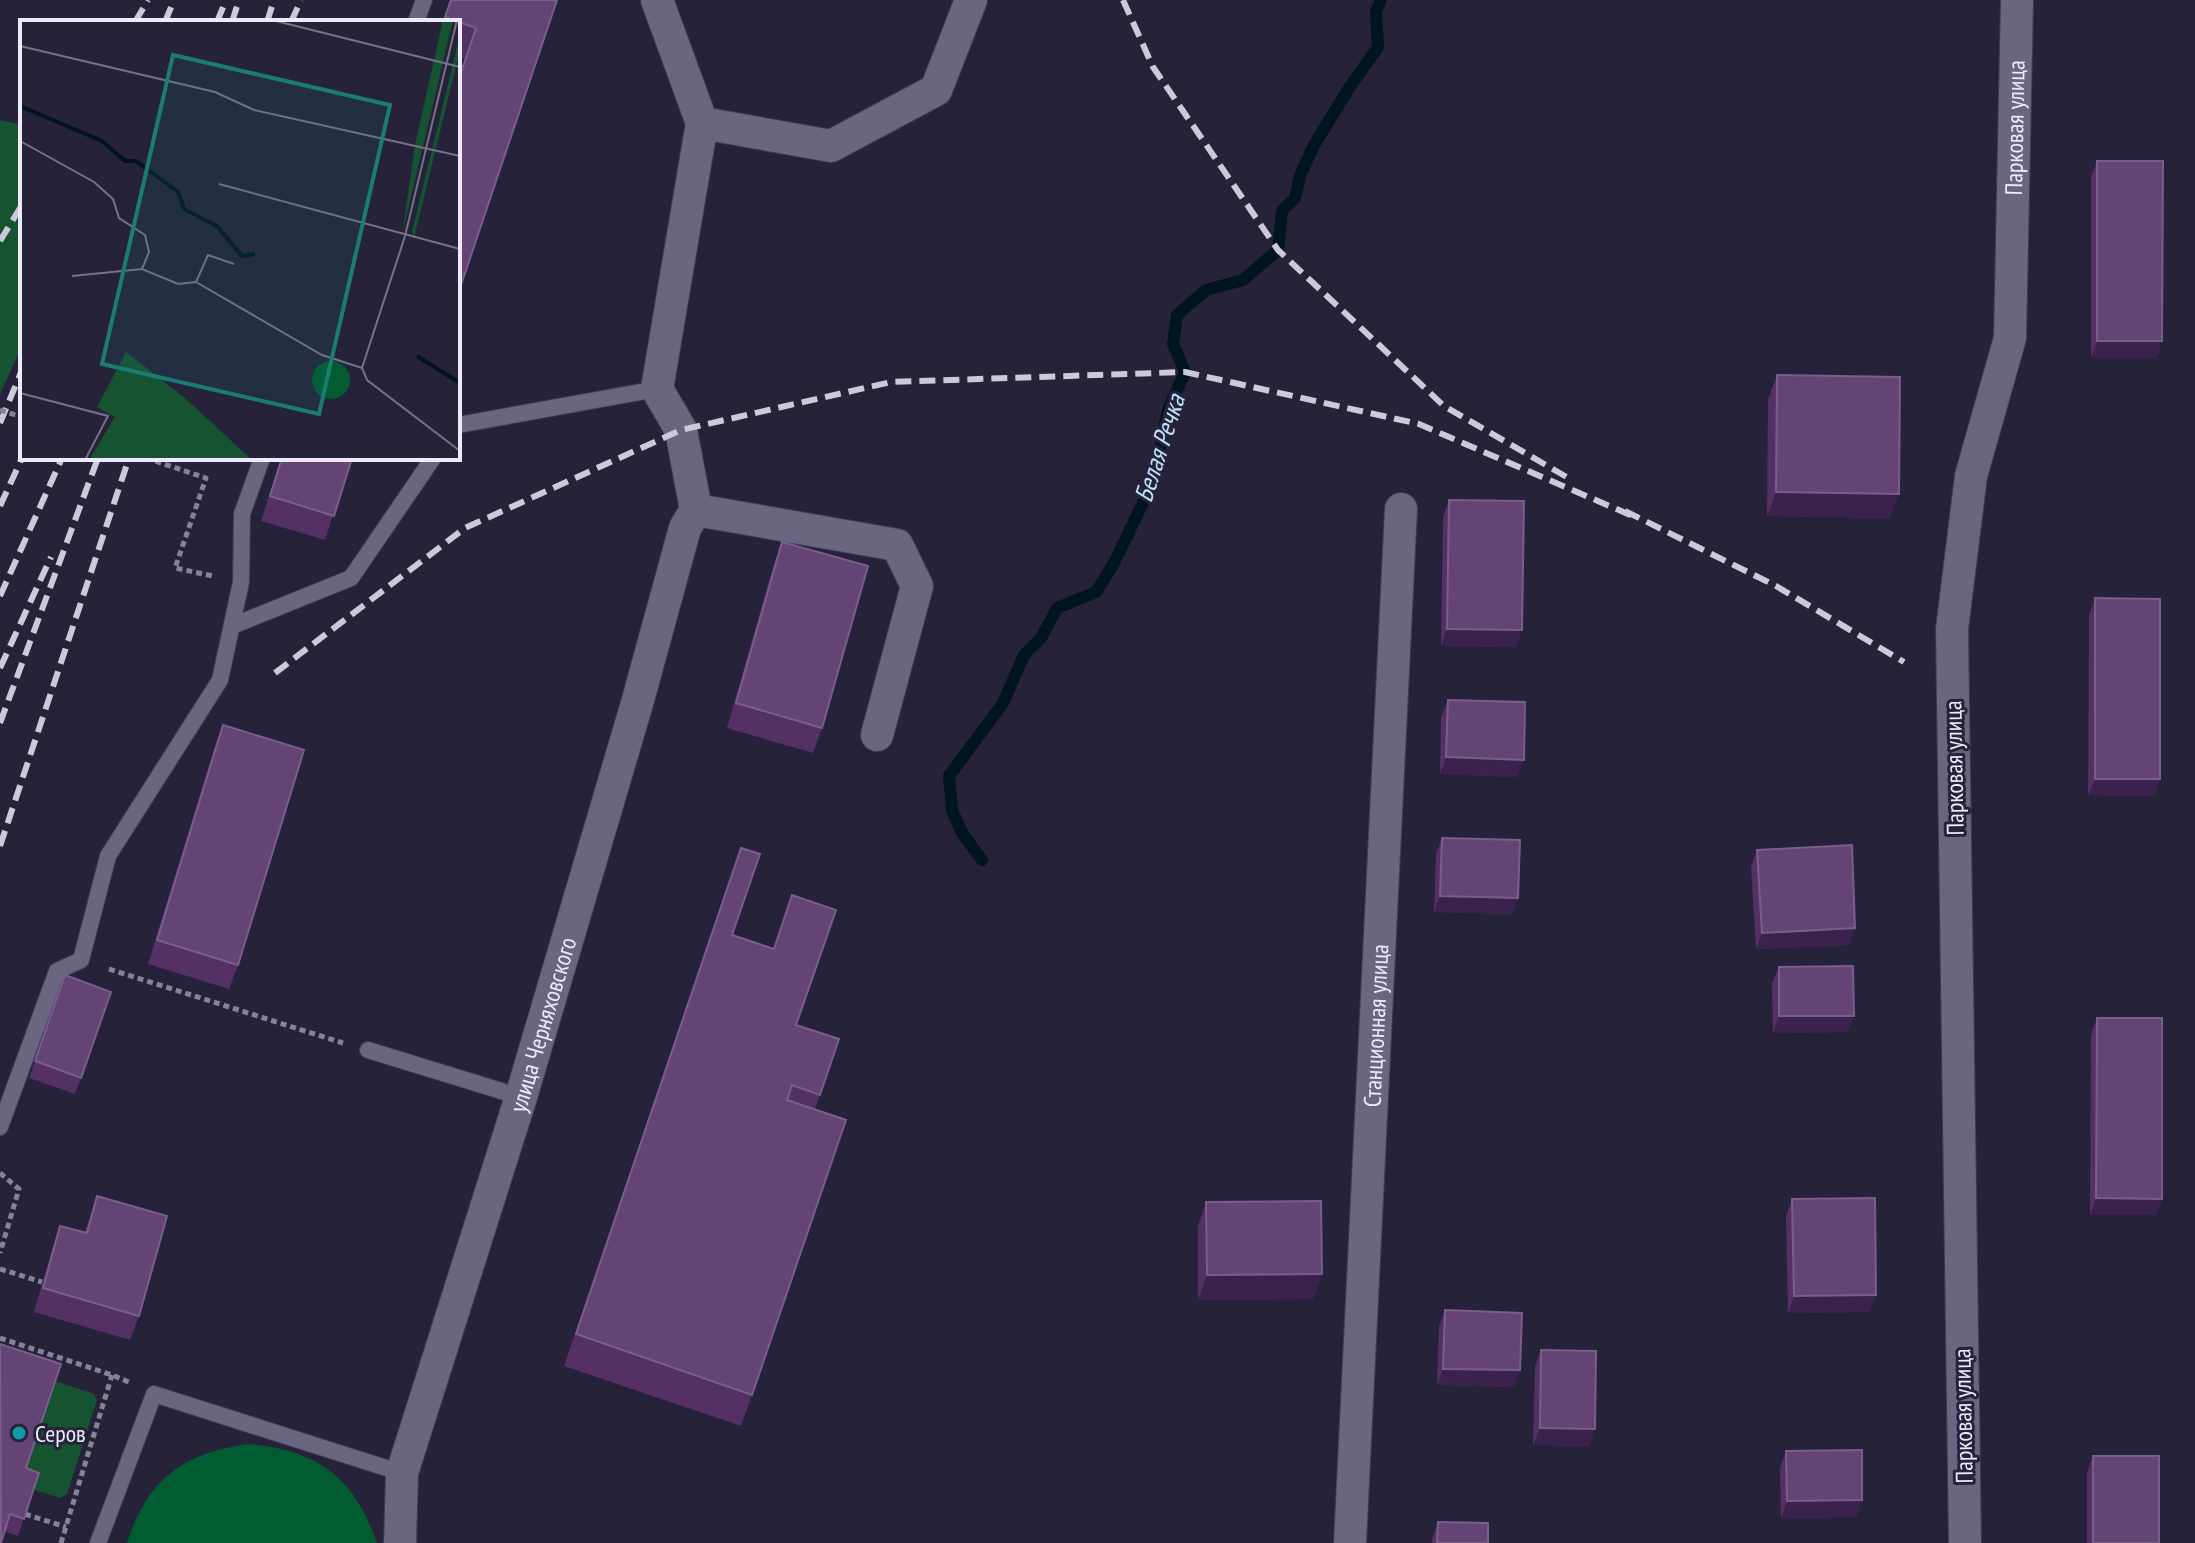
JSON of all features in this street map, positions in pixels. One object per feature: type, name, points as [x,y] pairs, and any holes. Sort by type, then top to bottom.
[{"type":"street","points":[[657,0],[702,123],[657,389],[681,430],[696,510],[897,545],[917,586],[877,735]]},
{"type":"street","points":[[702,123],[831,146],[936,90],[971,0]]},
{"type":"street","name":"Парковая улица","points":[[1965,1543],[1952,629],[1971,476],[2010,338],[2017,0]]},
{"type":"street","name":"Станционная улица","points":[[1350,1543],[1401,509]]},
{"type":"street","name":"улица Черняховского","points":[[400,1543],[402,1473],[521,1097],[685,528],[696,510]]},
{"type":"lane","points":[[417,20],[424,0]]},
{"type":"lane","points":[[460,425],[657,389]]},
{"type":"lane","points":[[0,1127],[57,971],[81,960],[108,856],[220,680],[241,582],[242,514],[261,460]]},
{"type":"lane","points":[[232,626],[351,578],[432,460]]},
{"type":"lane","points":[[368,1050],[521,1097]]},
{"type":"lane","points":[[98,1543],[154,1394],[402,1473]]},
{"type":"path","points":[[0,410],[20,416]]},
{"type":"path","points":[[152,460],[206,478],[175,568],[241,582]]},
{"type":"path","points":[[81,960],[368,1050]]},
{"type":"path","points":[[0,1173],[19,1189],[0,1253]]},
{"type":"path","points":[[0,1269],[42,1282]]},
{"type":"path","points":[[0,1338],[112,1375],[154,1394]]},
{"type":"path","points":[[61,1543],[112,1375]]},
{"type":"path","points":[[25,1514],[66,1527]]},
{"type":"green space","points":[[0,120],[20,125],[20,350],[0,394]]},
{"type":"green space","points":[[55,1381],[94,1394],[97,1400],[67,1494],[60,1498],[20,1485]]},
{"type":"green space","points":[[250,1444],[296,1453],[331,1471],[357,1501],[377,1543],[127,1543],[145,1502],[171,1472],[206,1454]]},
{"type":"building","points":[[451,0],[557,0],[460,288],[460,76],[476,28],[445,17]]},
{"type":"building","points":[[2097,161],[2163,161],[2162,341],[2097,341]]},
{"type":"building","points":[[1777,375],[1900,377],[1899,494],[1776,492]]},
{"type":"building","points":[[281,460],[351,460],[334,516],[270,496]]},
{"type":"building","points":[[1449,500],[1524,501],[1522,630],[1447,629]]},
{"type":"building","points":[[782,542],[868,566],[822,728],[736,703]]},
{"type":"building","points":[[2095,598],[2160,599],[2160,779],[2095,779]]},
{"type":"building","points":[[1448,700],[1525,702],[1524,760],[1446,757]]},
{"type":"building","points":[[223,725],[304,750],[238,965],[157,940]]},
{"type":"building","points":[[1442,838],[1520,840],[1518,898],[1440,896]]},
{"type":"building","points":[[1852,845],[1855,928],[1762,933],[1757,850]]},
{"type":"building","points":[[741,848],[760,854],[732,935],[774,949],[792,895],[836,910],[796,1025],[839,1039],[820,1095],[792,1085],[787,1100],[846,1120],[752,1395],[576,1334]]},
{"type":"building","points":[[1853,966],[1854,1016],[1779,1016],[1779,967]]},
{"type":"building","points":[[65,975],[111,992],[81,1078],[35,1061]]},
{"type":"building","points":[[2097,1018],[2162,1018],[2162,1199],[2096,1198]]},
{"type":"building","points":[[97,1196],[167,1216],[139,1316],[43,1288],[60,1226],[87,1233]]},
{"type":"building","points":[[1875,1198],[1876,1295],[1794,1296],[1792,1199]]},
{"type":"building","points":[[1321,1201],[1322,1274],[1207,1275],[1206,1202]]},
{"type":"building","points":[[1445,1310],[1522,1313],[1520,1370],[1443,1369]]},
{"type":"building","name":"Серов","points":[[0,1344],[61,1364],[26,1468],[39,1473],[24,1519],[10,1514],[1,1543]]},
{"type":"building","points":[[1541,1350],[1596,1351],[1595,1429],[1540,1428]]},
{"type":"building","points":[[1862,1450],[1862,1500],[1787,1501],[1786,1451]]},
{"type":"building","points":[[2093,1456],[2159,1456],[2159,1543],[2093,1543]]},
{"type":"building","points":[[1438,1522],[1488,1523],[1488,1543],[1437,1543]]},
{"type":"waterway","name":"Белая Речка","points":[[982,860],[962,833],[952,810],[949,776],[1003,703],[1024,655],[1041,638],[1057,608],[1096,592],[1114,563],[1152,484],[1168,410],[1185,372],[1173,344],[1177,315],[1206,290],[1243,280],[1278,250],[1282,211],[1295,198],[1300,176],[1313,147],[1378,47],[1376,11],[1381,0]]},
{"type":"railway","points":[[136,20],[148,0]]},
{"type":"railway","points":[[166,20],[174,0]]},
{"type":"railway","points":[[218,20],[226,0]]},
{"type":"railway","points":[[233,20],[239,0]]},
{"type":"railway","points":[[268,20],[274,0]]},
{"type":"railway","points":[[292,20],[301,0]]},
{"type":"railway","points":[[1123,0],[1153,67],[1278,250],[1444,406],[1570,479]]},
{"type":"railway","points":[[0,241],[20,208]]},
{"type":"railway","points":[[275,673],[465,528],[681,430],[891,382],[1185,372],[1419,424],[1635,517]]},
{"type":"railway","points":[[0,423],[20,375]]},
{"type":"railway","points":[[0,506],[21,460]]},
{"type":"railway","points":[[0,596],[61,460]]},
{"type":"railway","points":[[0,723],[97,460]]},
{"type":"railway","points":[[0,846],[128,460]]},
{"type":"railway","points":[[1625,511],[1776,586],[1904,662]]},
{"type":"railway","points":[[0,668],[51,557]]},
{"type":"place","name":"Серов","points":[[19,1433]]}]
